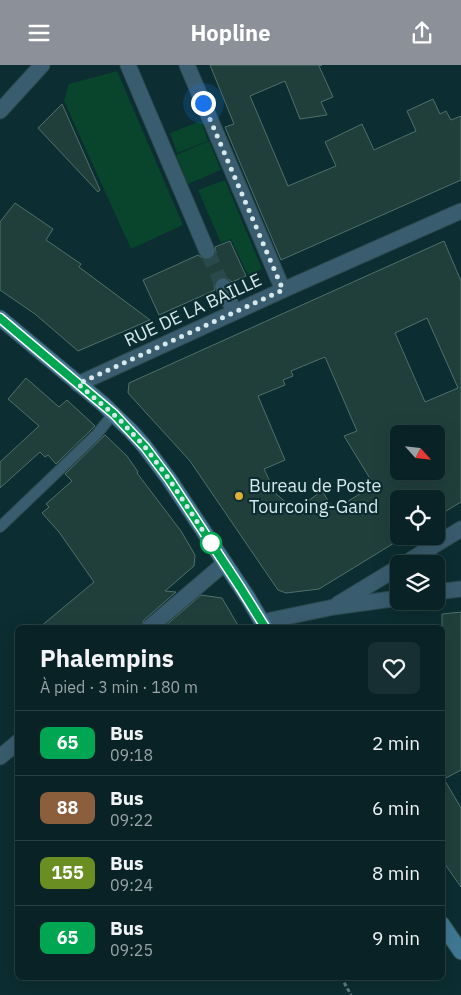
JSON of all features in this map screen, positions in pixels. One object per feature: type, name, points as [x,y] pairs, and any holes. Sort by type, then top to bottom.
[{"type":"main road","points":[[0,318],[114,414],[157,461],[225,563],[263,625]]},
{"type":"main road","points":[[445,928],[461,952]]},
{"type":"street","points":[[0,111],[42,65]]},
{"type":"street","points":[[128,65],[207,251]]},
{"type":"street","points":[[187,65],[283,290]]},
{"type":"street","name":"RUE DE LA BAILLE","points":[[78,384],[461,211]]},
{"type":"street","points":[[223,286],[234,312]]},
{"type":"street","points":[[419,555],[461,529]]},
{"type":"street","points":[[152,625],[225,563]]},
{"type":"street","points":[[334,607],[390,573]]},
{"type":"street","points":[[445,591],[461,589]]},
{"type":"street","points":[[263,625],[334,607],[390,599]]},
{"type":"street","points":[[0,757],[15,744]]},
{"type":"lane","points":[[0,527],[97,434],[114,414]]},
{"type":"path","points":[[343,980],[351,995]]},
{"type":"green space","points":[[117,71],[183,225],[131,249],[64,101],[69,84]]},
{"type":"green space","points":[[201,121],[208,141],[177,153],[170,133]]},
{"type":"green space","points":[[209,141],[221,170],[188,184],[176,155]]},
{"type":"green space","points":[[225,180],[262,269],[248,275],[231,239],[221,243],[198,190]]},
{"type":"building","points":[[210,65],[322,65],[319,66],[333,97],[321,102],[327,115],[300,119],[285,81],[250,96],[288,186],[336,166],[325,142],[362,124],[374,150],[416,131],[407,111],[433,99],[440,114],[446,111],[451,120],[461,116],[461,180],[281,260],[225,127],[234,124]]},
{"type":"building","points":[[62,104],[100,190],[98,192],[38,128]]},
{"type":"building","points":[[15,203],[53,229],[46,240],[81,264],[79,267],[150,320],[78,351],[35,314],[0,290],[0,222]]},
{"type":"building","points":[[230,241],[246,276],[232,282],[225,277],[219,278],[214,284],[215,290],[159,315],[143,280],[198,255],[205,260],[211,259],[216,253],[215,247]]},
{"type":"building","points":[[444,241],[461,281],[461,502],[445,512],[445,490],[390,490],[391,545],[319,589],[286,593],[278,590],[190,461],[128,393],[129,383]],"holes":[[[427,318],[458,388],[425,402],[395,333]],[[325,357],[357,431],[344,436],[374,485],[334,510],[322,491],[295,510],[276,494],[264,469],[285,460],[258,396],[285,385],[283,380],[293,376],[291,371]]]},
{"type":"building","points":[[26,378],[59,407],[67,400],[95,426],[56,464],[48,455],[45,457],[40,452],[0,488],[0,462],[39,426],[8,399]]},
{"type":"building","points":[[105,435],[127,456],[137,473],[181,531],[195,555],[194,566],[165,591],[176,592],[144,620],[142,625],[42,625],[94,582],[59,532],[42,513],[49,507],[46,504],[72,481],[65,474]]},
{"type":"building","points":[[201,595],[222,598],[238,625],[166,625]]},
{"type":"building","points":[[461,612],[461,770],[445,778],[445,625],[442,625],[442,614]]},
{"type":"building","points":[[445,781],[461,808],[461,887],[445,864]]},
{"type":"tunnel","points":[[207,251],[223,286]]},
{"type":"bus line","name":"65","points":[[0,318],[114,414],[145,447],[157,461],[264,625]]},
{"type":"place","name":"Bureau de Poste Tourcoing-Gand","points":[[239,496]]},
{"type":"route","points":[[203,103],[283,290],[78,384],[119,419],[157,461],[211,543]]}]
